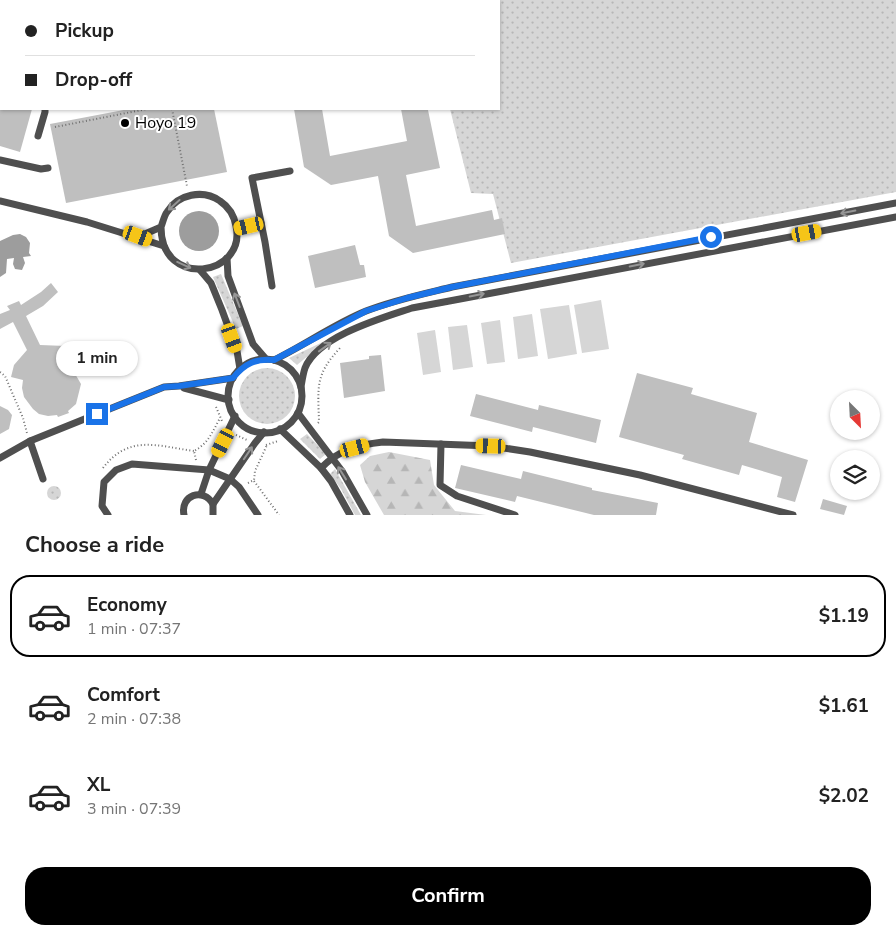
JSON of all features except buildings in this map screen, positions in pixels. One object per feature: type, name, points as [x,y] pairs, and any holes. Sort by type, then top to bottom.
[{"type":"lane","points":[[38,136],[45,110]]},
{"type":"lane","points":[[0,160],[34,168],[48,168]]},
{"type":"lane","points":[[272,286],[252,178],[290,171]]},
{"type":"lane","points":[[227,258],[210,268],[200,270],[191,269],[174,261],[164,246],[162,227],[166,213],[176,202],[189,195],[202,194],[215,197],[226,205],[233,216],[237,228],[234,244],[227,258],[228,276],[254,344],[266,359]]},
{"type":"lane","points":[[0,201],[87,222],[138,236],[164,246]]},
{"type":"lane","points":[[274,360],[366,311],[407,298],[538,270],[896,202]]},
{"type":"lane","points":[[301,387],[306,367],[318,352],[341,335],[372,321],[412,308],[896,217]]},
{"type":"lane","points":[[237,228],[261,223]]},
{"type":"lane","points":[[138,236],[162,227]]},
{"type":"lane","points":[[200,270],[211,283],[237,352],[240,369]]},
{"type":"lane","points":[[266,359],[274,360],[292,370],[298,378],[302,396],[298,413],[288,425],[280,429],[264,432],[253,430],[243,425],[235,416],[228,400],[228,392],[233,378],[240,369],[252,362],[266,359]]},
{"type":"lane","points":[[0,458],[30,441],[164,387],[233,378]]},
{"type":"lane","points":[[179,386],[228,400]]},
{"type":"lane","points":[[298,413],[342,471],[367,515]]},
{"type":"lane","points":[[202,494],[209,470],[235,416]]},
{"type":"lane","points":[[280,429],[331,481],[350,515]]},
{"type":"lane","points":[[213,504],[264,432]]},
{"type":"lane","points":[[30,441],[43,479]]},
{"type":"lane","points":[[320,468],[342,451],[383,442],[491,446],[530,452],[640,475],[793,515]]},
{"type":"lane","points":[[441,444],[440,485],[457,496],[514,515]]},
{"type":"lane","points":[[108,515],[102,506],[104,482],[116,470],[132,464],[209,470],[230,479],[239,487],[258,515]]},
{"type":"lane","points":[[184,515],[183,508],[188,499],[196,494],[202,494],[211,500],[213,515]]},
{"type":"path","points":[[55,127],[143,110]]},
{"type":"path","points":[[172,110],[189,195]]},
{"type":"path","points":[[310,428],[319,422],[319,379],[327,362],[340,348]]},
{"type":"path","points":[[0,372],[5,376],[23,418],[30,441]]},
{"type":"path","points":[[216,397],[216,407],[220,418],[229,430],[238,437],[267,445],[277,441],[289,444],[292,441]]},
{"type":"path","points":[[198,469],[194,450],[202,447],[220,418]]},
{"type":"path","points":[[267,445],[255,471],[254,480],[279,515]]},
{"type":"path","points":[[239,487],[254,480]]},
{"type":"green space","points":[[500,0],[896,0],[896,192],[511,263],[493,194],[471,193],[450,110],[500,110]]},
{"type":"green space","points":[[221,274],[243,326],[236,329],[213,277]]},
{"type":"green space","points":[[601,300],[609,349],[582,353],[574,305]]},
{"type":"green space","points":[[569,305],[577,354],[548,359],[540,309]]},
{"type":"green space","points":[[532,314],[538,356],[518,359],[513,317]]},
{"type":"green space","points":[[500,320],[505,362],[487,364],[481,323]]},
{"type":"green space","points":[[467,325],[473,367],[453,370],[448,327]]},
{"type":"green space","points":[[435,330],[441,372],[423,375],[417,333]]},
{"type":"green space","points":[[327,340],[297,365],[289,358]]},
{"type":"green space","points":[[267,368],[282,373],[290,381],[295,396],[290,411],[282,419],[267,424],[252,419],[244,411],[239,396],[244,381],[252,373]]},
{"type":"green space","points":[[307,434],[326,454],[320,459],[300,439]]},
{"type":"green space","points":[[389,452],[430,460],[434,485],[455,511],[486,515],[384,515],[365,482],[360,465],[370,456]]},
{"type":"green space","points":[[335,469],[361,515],[355,515],[341,489],[330,474]]},
{"type":"green space","points":[[51,486],[57,486],[61,493],[57,500],[51,500],[47,496],[47,490]]},
{"type":"shaded area","points":[[199,211],[213,217],[219,231],[213,245],[199,251],[185,245],[179,231],[185,217]]},
{"type":"shaded area","points":[[20,234],[26,237],[30,243],[29,253],[31,256],[23,257],[25,263],[22,270],[15,269],[13,264],[14,258],[7,259],[6,273],[0,277],[0,241]]},
{"type":"place","name":"Hoyo 19","points":[[125,123]]},
{"type":"route","points":[[97,414],[164,387],[233,378],[240,369],[252,362],[266,359],[274,360],[366,311],[407,298],[452,287],[711,237]]}]
